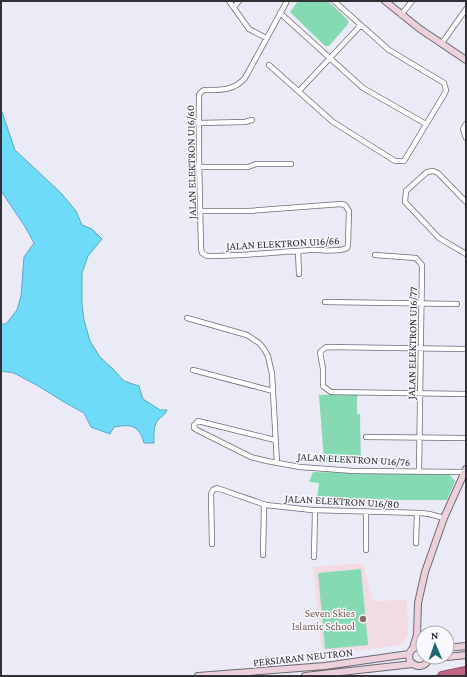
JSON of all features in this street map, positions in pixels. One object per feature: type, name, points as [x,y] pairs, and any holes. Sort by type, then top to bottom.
[{"type":"highway","points":[[442,676],[462,672]]},
{"type":"street","points":[[229,1],[249,29],[266,38]]},
{"type":"street","points":[[234,7],[239,1]]},
{"type":"street","name":"JALAN ELEKTRON U16/60","points":[[201,248],[198,166],[199,95],[204,90],[229,90],[241,83],[287,1]]},
{"type":"street","points":[[269,65],[333,122],[395,161],[401,162],[406,158],[445,93],[446,86],[441,81],[389,50],[334,1]]},
{"type":"street","points":[[385,1],[401,15],[466,60]]},
{"type":"street","points":[[401,15],[412,1]]},
{"type":"street","points":[[442,43],[466,9]]},
{"type":"street","points":[[280,13],[363,88],[426,124]]},
{"type":"street","points":[[299,92],[361,25]]},
{"type":"street","points":[[198,124],[245,122],[252,120]]},
{"type":"street","points":[[466,124],[463,130],[466,138]]},
{"type":"street","points":[[198,166],[248,167],[256,164],[291,164]]},
{"type":"street","points":[[466,202],[438,173],[433,171],[425,173],[406,191],[405,196],[406,204],[439,238],[466,254]]},
{"type":"street","name":"JALAN ELEKTRON U16/66","points":[[200,211],[248,212],[345,204],[347,207],[349,224],[349,241],[347,248],[344,249],[208,256],[202,253],[201,248]]},
{"type":"street","points":[[298,251],[299,274]]},
{"type":"street","name":"JALAN ELEKTRON U16/77","points":[[375,256],[413,257],[420,261],[422,265],[419,472]]},
{"type":"street","points":[[325,302],[457,304]]},
{"type":"street","points":[[187,318],[247,335],[259,343],[268,356],[272,374],[277,463]]},
{"type":"street","points":[[466,349],[326,347],[320,352],[323,369],[323,386],[331,392],[466,394]]},
{"type":"street","points":[[193,370],[273,391]]},
{"type":"street","name":"JALAN ELEKTRON U16/76","points":[[275,440],[198,421],[194,425],[194,428],[197,430],[251,456],[277,463],[318,469],[419,472],[465,470]]},
{"type":"street","points":[[366,437],[466,438]]},
{"type":"street","points":[[417,625],[418,603],[425,572],[444,518],[465,470]]},
{"type":"street","name":"JALAN ELEKTRON U16/80","points":[[212,544],[211,494],[213,490],[217,488],[264,505],[315,510],[417,513],[444,518]]},
{"type":"street","points":[[263,555],[264,505]]},
{"type":"street","points":[[314,557],[315,510]]},
{"type":"street","points":[[366,512],[366,550]]},
{"type":"street","points":[[416,544],[417,513]]},
{"type":"street","points":[[412,664],[409,654],[415,642]]},
{"type":"street","points":[[455,647],[466,646]]},
{"type":"street","name":"PERSIARAN NEUTRON","points":[[198,676],[325,666],[409,654]]},
{"type":"street","points":[[455,656],[466,655]]},
{"type":"street","name":"PERSIARAN NEUTRON","points":[[305,676],[412,664],[416,666],[424,665]]},
{"type":"shaded area","name":"Seven Skies Islamic School","points":[[363,563],[373,601],[407,600],[408,636],[401,645],[322,655],[313,567]]},
{"type":"green space","points":[[298,1],[328,1],[347,19],[349,23],[329,46],[325,46],[290,12]]},
{"type":"green space","points":[[358,394],[357,414],[360,414],[361,463],[324,461],[319,395]]},
{"type":"green space","points":[[313,472],[449,474],[455,481],[447,500],[317,498],[319,483],[309,482]]},
{"type":"green space","points":[[361,569],[368,645],[325,649],[318,573]]},
{"type":"water","points":[[1,109],[15,150],[61,193],[76,211],[82,225],[92,229],[102,239],[88,256],[82,273],[82,304],[84,320],[90,341],[100,357],[124,381],[139,386],[143,399],[160,410],[167,410],[155,425],[154,443],[144,443],[140,432],[134,427],[114,427],[110,434],[91,427],[84,413],[14,373],[1,371],[1,324],[6,324],[17,310],[21,296],[24,257],[34,243],[24,225],[1,191]]},
{"type":"place","name":"Seven Skies Islamic School","points":[[363,619]]}]
